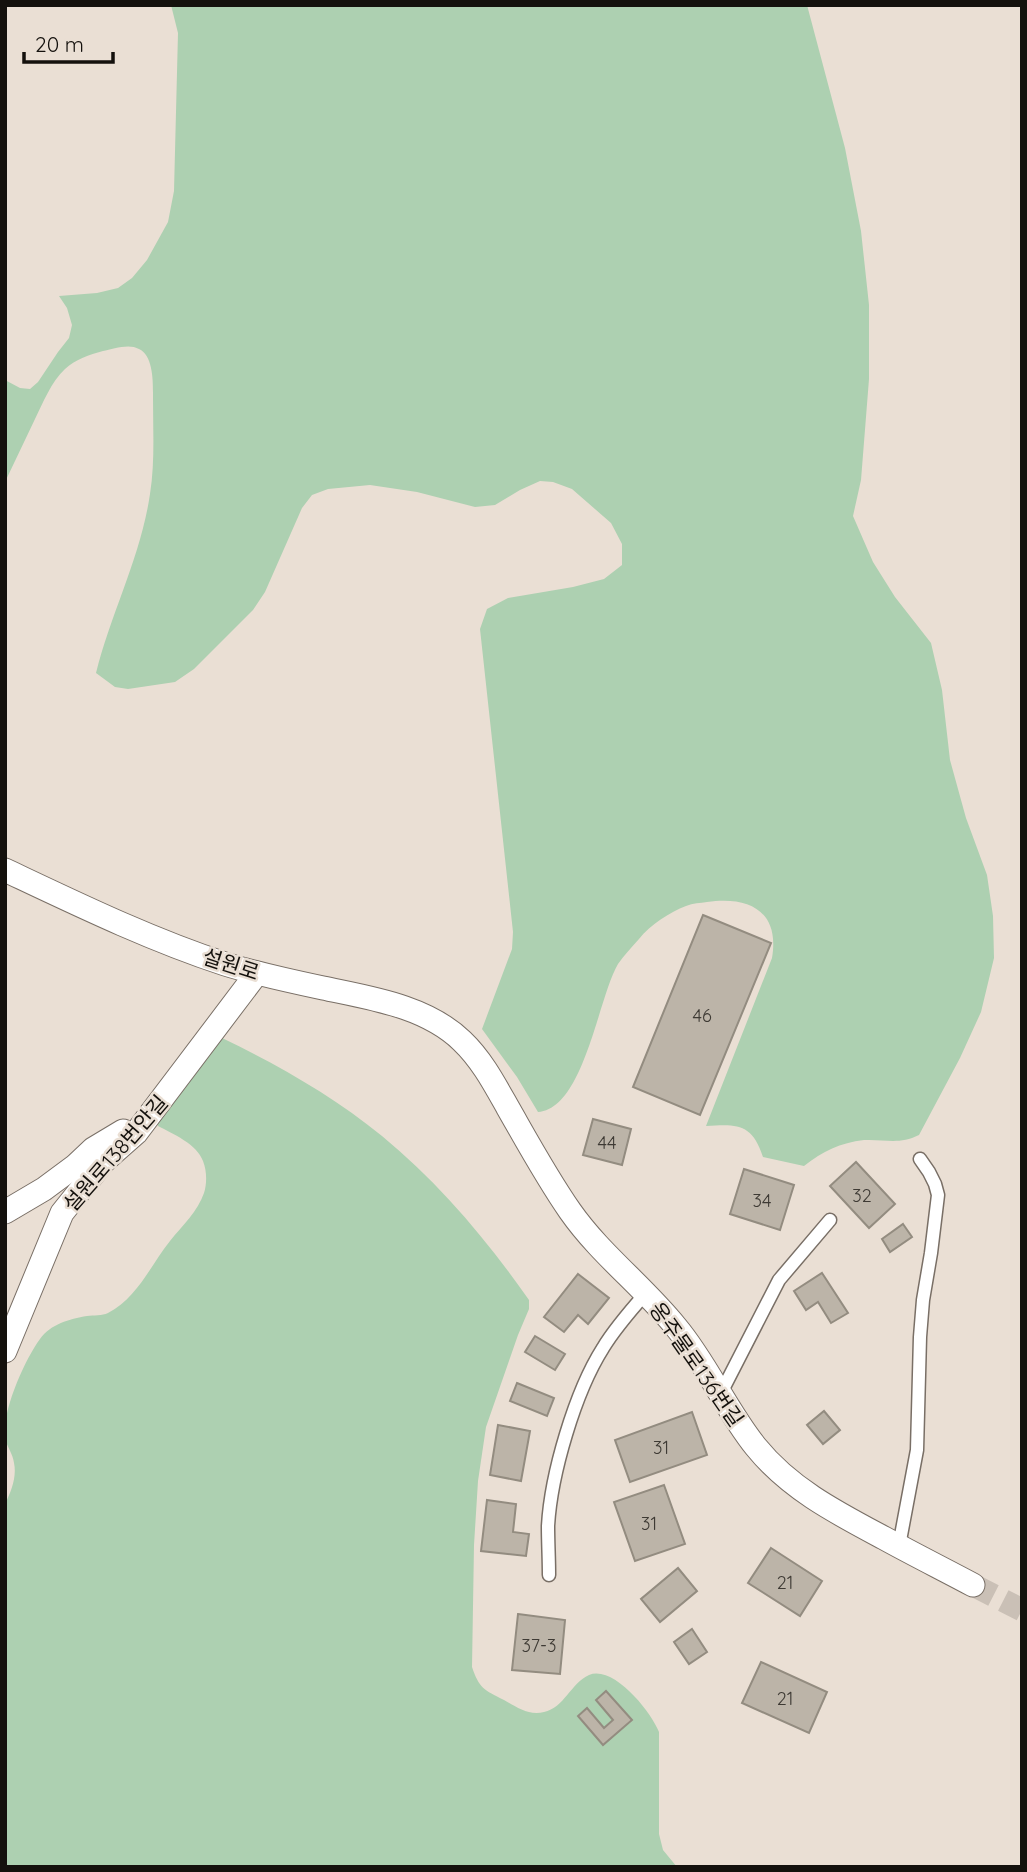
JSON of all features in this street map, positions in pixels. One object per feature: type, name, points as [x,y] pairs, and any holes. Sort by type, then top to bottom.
[{"type":"street","name":"설원로","points":[[5,870],[81,906],[224,963],[406,1009],[433,1020],[462,1040]]},
{"type":"street","name":"설원로138번안길","points":[[5,1351],[62,1213],[102,1163],[136,1133],[257,973]]},
{"type":"street","name":"옹주물로136번길","points":[[462,1040],[495,1084],[543,1168],[580,1225],[678,1329],[755,1446],[775,1468],[795,1486],[848,1519],[973,1585]]},
{"type":"street","points":[[5,1212],[44,1189],[93,1149],[148,1117]]},
{"type":"lane","points":[[899,1546],[917,1450],[920,1337],[937,1195],[935,1184],[920,1159]]},
{"type":"lane","points":[[721,1394],[779,1280],[830,1220]]},
{"type":"lane","points":[[549,1575],[548,1525],[551,1498],[578,1400],[603,1348],[646,1293]]},
{"type":"green space","points":[[171,5],[807,5],[845,148],[861,231],[869,305],[869,379],[861,480],[853,516],[873,562],[895,597],[931,643],[942,690],[950,760],[966,818],[987,875],[993,916],[994,958],[981,1012],[919,1135],[898,1141],[864,1140],[847,1143],[825,1152],[804,1166],[763,1157],[754,1138],[742,1128],[726,1125],[706,1126],[772,958],[773,942],[766,918],[758,910],[736,902],[699,903],[667,915],[654,924],[625,954],[611,980],[578,1073],[567,1092],[554,1106],[538,1112],[517,1077],[482,1029],[512,949],[513,932],[480,629],[487,609],[508,598],[604,579],[622,565],[622,544],[611,523],[572,489],[553,482],[540,481],[495,505],[475,507],[417,492],[370,485],[328,489],[312,495],[302,508],[265,592],[253,610],[194,669],[175,682],[128,689],[115,687],[96,673],[146,517],[153,470],[153,385],[150,364],[139,349],[126,346],[93,354],[69,366],[60,374],[48,393],[5,482],[5,380],[20,388],[30,389],[38,382],[69,338],[72,325],[67,308],[59,296],[97,293],[118,288],[132,278],[147,260],[168,222],[174,191],[178,33]]},
{"type":"green space","points":[[222,1038],[305,1082],[382,1136],[423,1173],[461,1213],[529,1300],[529,1309],[486,1427],[478,1481],[474,1545],[472,1667],[477,1680],[487,1691],[533,1713],[551,1710],[557,1706],[589,1675],[609,1677],[630,1692],[648,1713],[659,1732],[659,1834],[663,1850],[677,1867],[5,1867],[5,1504],[15,1474],[5,1438],[10,1401],[21,1373],[44,1334],[67,1321],[106,1314],[128,1299],[198,1206],[206,1186],[203,1161],[196,1149],[158,1126],[155,1118]]},
{"type":"building","points":[[703,915],[771,943],[700,1115],[633,1087]]},
{"type":"building","points":[[593,1119],[631,1129],[622,1165],[583,1155]]},
{"type":"building","points":[[856,1162],[895,1204],[869,1228],[830,1186]]},
{"type":"building","points":[[744,1169],[794,1185],[780,1230],[730,1214]]},
{"type":"building","points":[[903,1224],[912,1237],[890,1252],[882,1239]]},
{"type":"building","points":[[822,1273],[848,1313],[831,1323],[818,1302],[806,1310],[794,1291]]},
{"type":"building","points":[[578,1274],[609,1298],[588,1324],[578,1315],[564,1332],[544,1317]]},
{"type":"building","points":[[535,1336],[565,1354],[555,1370],[525,1352]]},
{"type":"building","points":[[517,1383],[554,1398],[547,1416],[510,1401]]},
{"type":"building","points":[[824,1411],[840,1430],[823,1444],[807,1425]]},
{"type":"building","points":[[692,1412],[707,1455],[630,1482],[615,1440]]},
{"type":"building","points":[[498,1425],[530,1431],[521,1481],[490,1475]]},
{"type":"building","points":[[664,1485],[685,1544],[635,1561],[614,1502]]},
{"type":"building","points":[[487,1500],[516,1504],[513,1532],[529,1534],[526,1556],[481,1551]]},
{"type":"building","points":[[771,1548],[822,1581],[800,1616],[748,1583]]},
{"type":"building","points":[[678,1568],[697,1591],[660,1622],[641,1599]]},
{"type":"building","points":[[518,1614],[565,1620],[560,1674],[512,1670]]},
{"type":"building","points":[[692,1629],[707,1652],[689,1664],[674,1642]]},
{"type":"building","points":[[761,1662],[827,1692],[809,1733],[742,1703]]},
{"type":"building","points":[[606,1691],[632,1720],[603,1745],[578,1716],[587,1708],[604,1728],[613,1720],[596,1700]]},
{"type":"tunnel","points":[[973,1585],[1022,1610]]}]
